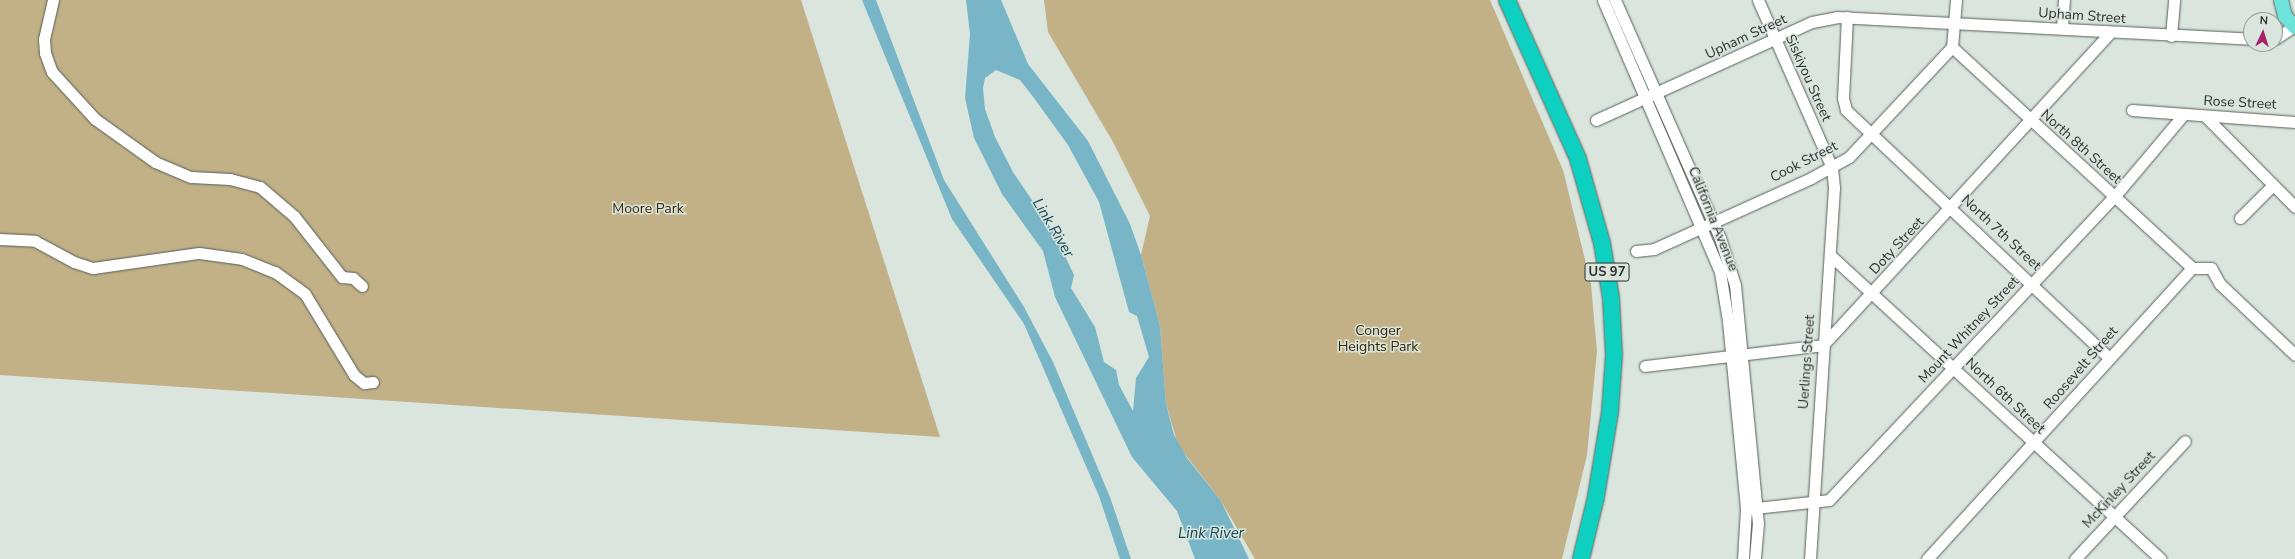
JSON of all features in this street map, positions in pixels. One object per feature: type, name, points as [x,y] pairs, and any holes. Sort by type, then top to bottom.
[{"type":"highway","name":"US 97","points":[[1507,0],[1578,160],[1598,228],[1611,298],[1614,355],[1610,412],[1596,497],[1581,559]]},
{"type":"main road","points":[[2282,0],[2285,16],[2294,26]]},
{"type":"street","points":[[52,0],[44,39],[45,53],[52,72],[95,119],[162,165],[191,176],[230,179],[260,187],[294,216],[342,277],[353,278],[362,286]]},
{"type":"street","name":"California Avenue","points":[[1603,0],[1645,99],[1702,226],[1724,287],[1731,355],[1751,508],[1743,559]]},
{"type":"street","name":"California Avenue","points":[[1615,0],[1712,222],[1735,285],[1743,353],[1755,559]]},
{"type":"street","name":"Siskiyou Street","points":[[1758,0],[1774,42],[1832,168]]},
{"type":"street","points":[[1952,47],[1956,0]]},
{"type":"street","points":[[2062,28],[2064,0]]},
{"type":"street","points":[[2171,36],[2174,0]]},
{"type":"street","points":[[1847,17],[1843,98],[1846,110],[1869,133]]},
{"type":"street","name":"Upham Street","points":[[1596,120],[1774,42],[1812,22],[1847,17],[1955,24],[2062,28],[2110,33],[2243,39]]},
{"type":"street","points":[[2283,34],[2294,26]]},
{"type":"street","name":"Doty Street","points":[[1823,344],[1873,295],[2110,33]]},
{"type":"street","name":"Cook Street","points":[[1636,251],[1654,249],[1832,168],[1849,157],[1869,133],[1952,47]]},
{"type":"street","name":"North 8th Street","points":[[1952,47],[2030,121],[2192,268]]},
{"type":"street","name":"Rose Street","points":[[2132,110],[2183,115],[2295,122]]},
{"type":"street","name":"Mount Whitney Street","points":[[1751,508],[1829,500],[2114,196],[2183,115]]},
{"type":"street","points":[[2205,116],[2272,187],[2295,207]]},
{"type":"street","name":"North 7th Street","points":[[1869,133],[1952,208],[2109,358]]},
{"type":"street","name":"Uerlings Street","points":[[1810,559],[1812,502],[1834,188],[1832,168]]},
{"type":"street","points":[[2240,218],[2272,187]]},
{"type":"street","points":[[0,239],[35,241],[93,268],[199,253],[242,259],[275,272],[306,294],[354,375],[364,383],[374,382]]},
{"type":"street","name":"North 6th Street","points":[[1830,255],[2160,559]]},
{"type":"street","points":[[2192,268],[2211,268],[2220,284],[2295,355]]},
{"type":"street","name":"Roosevelt Street","points":[[1927,559],[2035,444],[2109,358],[2192,268]]},
{"type":"street","points":[[1646,366],[1823,344]]},
{"type":"street","name":"McKinley Street","points":[[2075,559],[2185,441]]},
{"type":"green space","name":"Moore Park","points":[[0,0],[801,0],[940,437],[0,375]]},
{"type":"green space","name":"Conger Heights Park","points":[[1044,0],[1490,0],[1563,170],[1591,284],[1597,351],[1587,455],[1562,559],[1255,559],[1221,501],[1178,445],[1166,404],[1160,326],[1141,255],[1150,216],[1113,142],[1048,32]]},
{"type":"water","points":[[862,0],[876,0],[944,180],[1024,307],[1053,362],[1110,497],[1131,559],[1120,559],[1099,496],[1024,324],[952,219]]},
{"type":"water","name":"Link River","points":[[966,0],[1001,0],[1028,64],[1088,141],[1130,224],[1141,255],[1160,326],[1166,404],[1174,435],[1187,458],[1221,501],[1249,559],[1195,559],[1177,511],[1132,457],[1055,297],[1043,251],[1002,194],[974,138],[965,98],[970,34]],"holes":[[[996,70],[1020,80],[1068,145],[1099,202],[1129,312],[1137,316],[1149,357],[1136,378],[1133,411],[1119,385],[1116,370],[1104,362],[1095,327],[1071,288],[1074,275],[1053,231],[1013,172],[995,137],[985,109],[983,88],[985,78]]]}]
